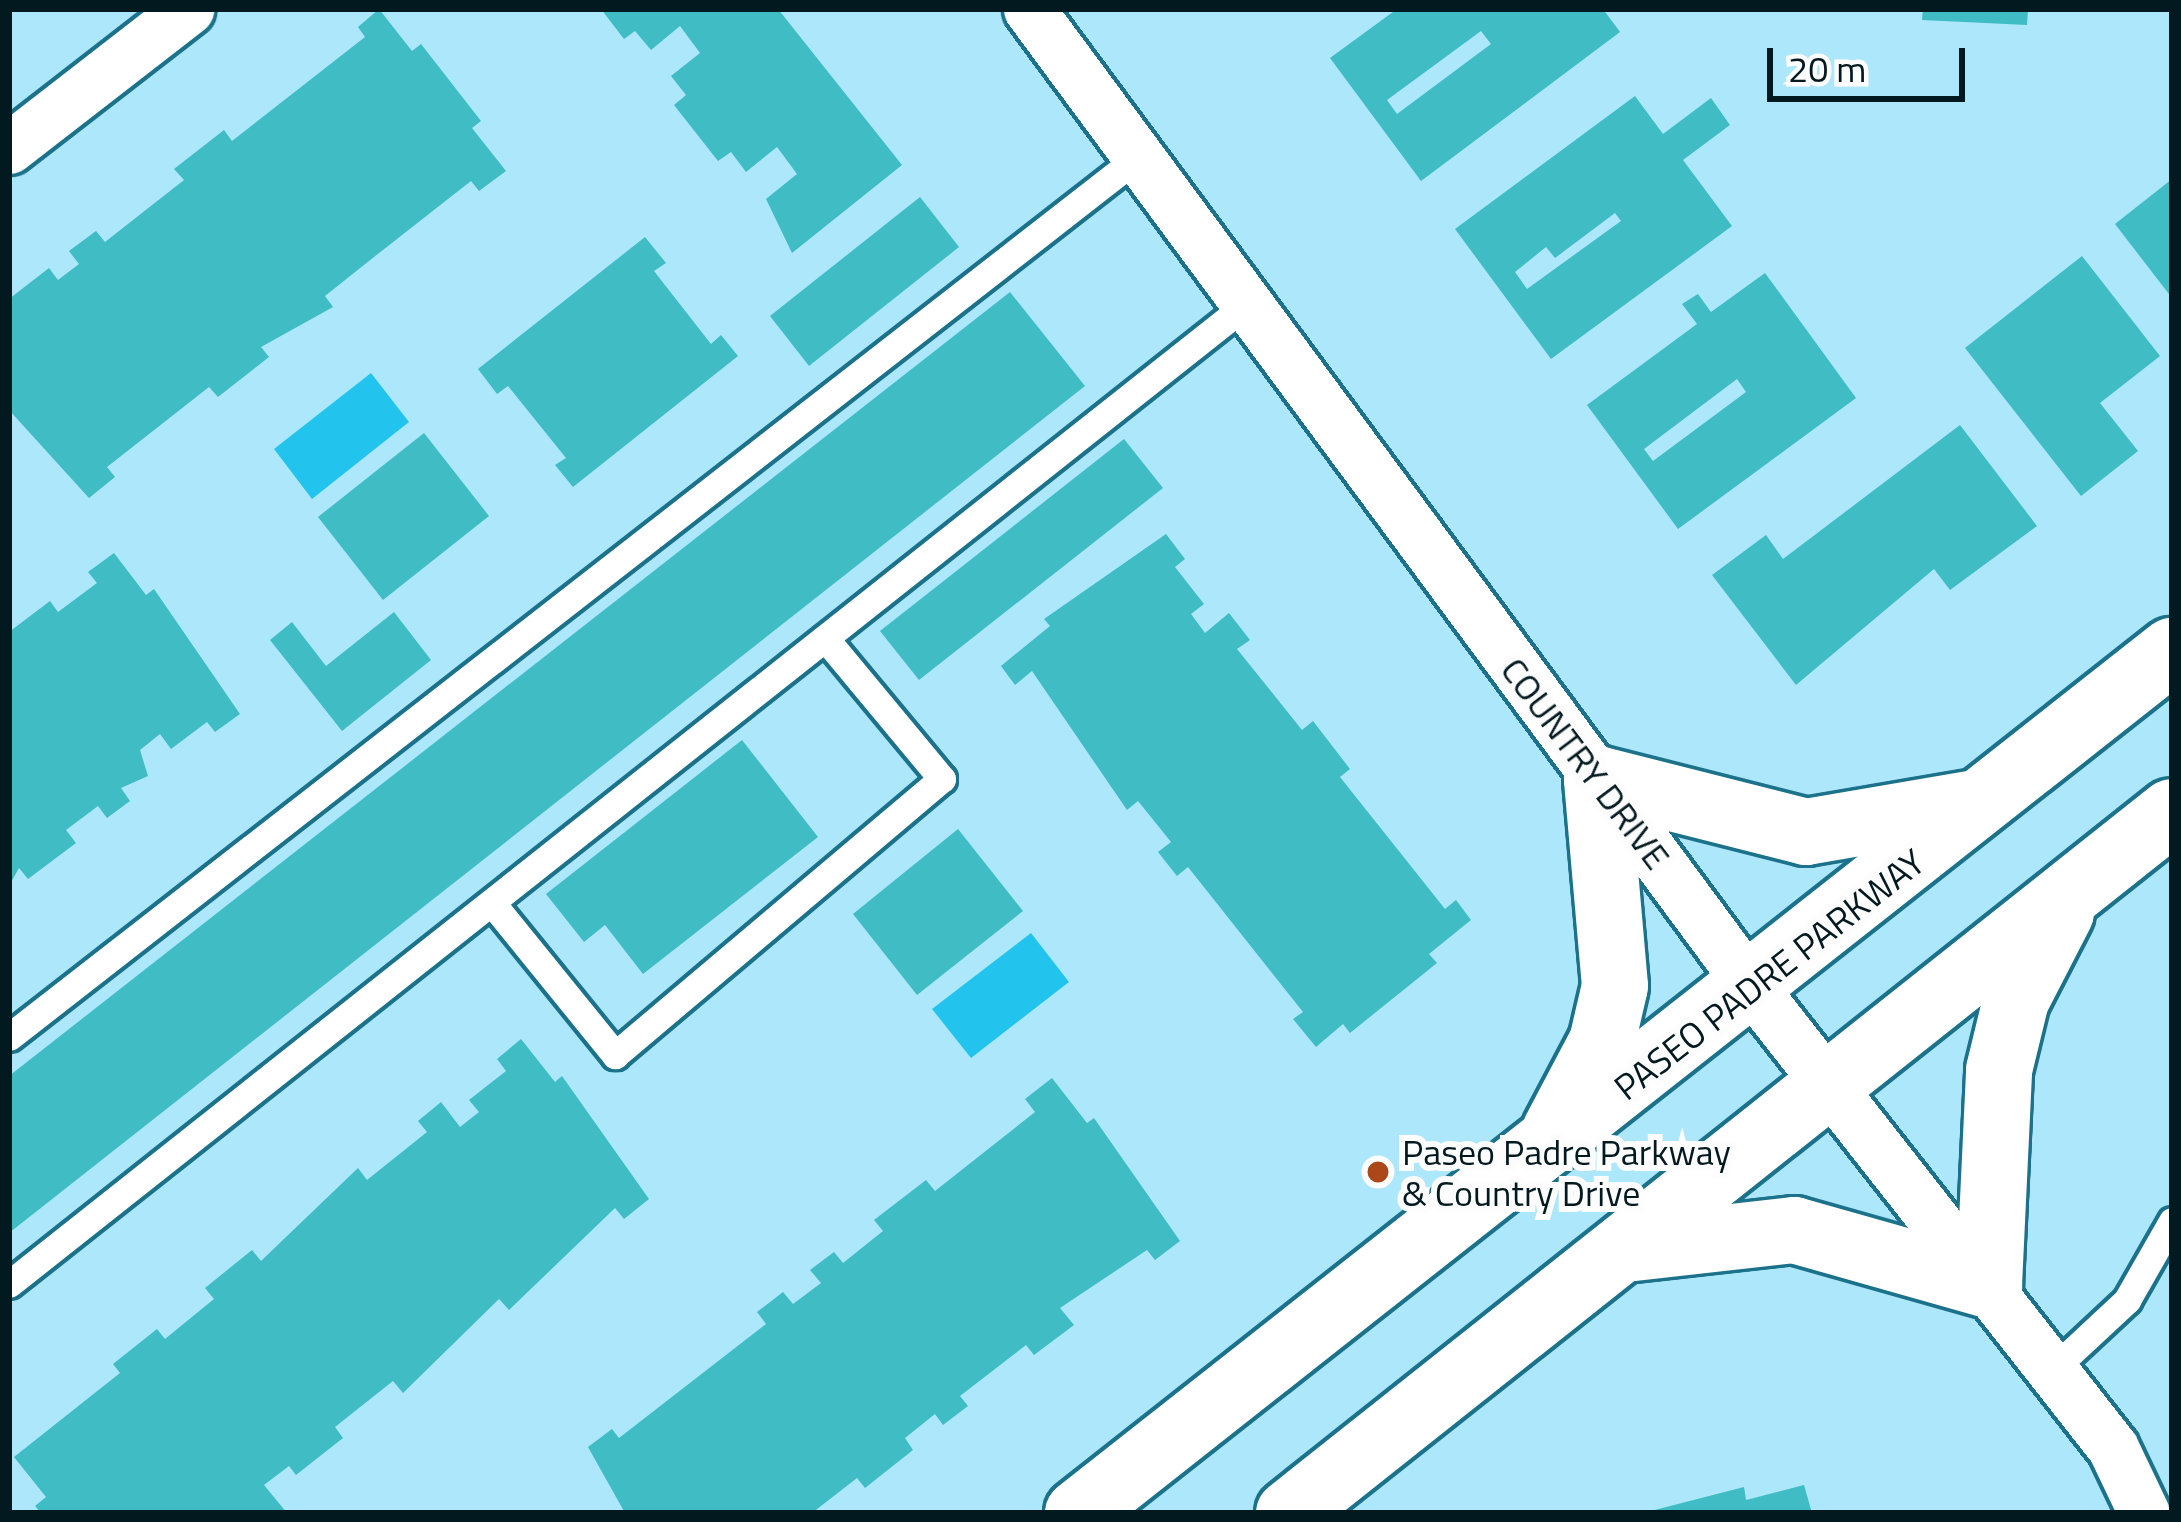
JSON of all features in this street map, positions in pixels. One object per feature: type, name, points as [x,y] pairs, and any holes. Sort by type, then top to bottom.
[{"type":"main road","name":"PASEO PADRE PARKWAY","points":[[1078,1513],[1753,989],[2172,651]]},
{"type":"main road","points":[[1544,1150],[1602,1042],[1615,986],[1597,779],[1806,832],[1985,801]]},
{"type":"main road","points":[[1289,1513],[2172,812]]},
{"type":"main road","points":[[1624,1250],[1794,1230],[1989,1285],[1999,1070],[2016,1000],[2071,894]]},
{"type":"street","points":[[9,148],[188,9]]},
{"type":"street","name":"COUNTRY DRIVE","points":[[1029,9],[1753,989],[2113,1448],[2144,1513]]},
{"type":"lane","points":[[9,1037],[1138,157]]},
{"type":"lane","points":[[9,1284],[1247,304]]},
{"type":"lane","points":[[492,903],[615,1055],[942,779],[825,638]]},
{"type":"lane","points":[[2052,1370],[2127,1300],[2172,1221]]},
{"type":"water","points":[[371,373],[409,422],[312,499],[274,449]]},
{"type":"water","points":[[1031,933],[1069,982],[971,1058],[932,1009]]},
{"type":"building","points":[[379,9],[412,51],[421,44],[481,121],[472,128],[506,171],[479,191],[471,181],[374,257],[325,296],[333,307],[261,347],[269,357],[218,397],[209,387],[107,467],[115,477],[89,498],[9,410],[9,299],[49,268],[58,280],[79,264],[69,251],[96,231],[105,242],[184,180],[174,169],[224,130],[232,141],[365,37],[358,27]]},
{"type":"building","points":[[601,9],[778,9],[902,165],[792,253],[766,199],[797,174],[777,147],[746,172],[731,152],[718,161],[674,105],[686,95],[671,76],[700,53],[680,26],[651,50],[635,31],[624,39]]},
{"type":"building","points":[[1397,9],[1603,9],[1620,32],[1421,181],[1330,58]],"holes":[[[1481,31],[1491,44],[1397,114],[1387,100]]]},
{"type":"building","points":[[1923,9],[2028,9],[2027,25],[1922,20]]},
{"type":"building","points":[[1635,96],[1663,134],[1711,98],[1730,125],[1683,160],[1732,226],[1551,359],[1455,229]],"holes":[[[1615,213],[1621,221],[1527,289],[1515,272],[1546,247],[1555,258]]]},
{"type":"building","points":[[2172,179],[2172,298],[2115,224]]},
{"type":"building","points":[[920,197],[959,247],[809,366],[770,316]]},
{"type":"building","points":[[645,237],[666,263],[654,271],[711,344],[721,335],[738,356],[573,487],[555,465],[566,458],[508,386],[497,394],[478,369]]},
{"type":"building","points":[[2082,256],[2160,356],[2100,403],[2138,451],[2081,496],[1965,348]]},
{"type":"building","points":[[1765,273],[1856,398],[1678,529],[1587,405],[1697,324],[1682,304],[1698,294],[1711,312]],"holes":[[[1737,379],[1746,392],[1653,461],[1644,449]]]},
{"type":"building","points":[[1010,292],[1085,386],[9,1233],[9,1076]]},
{"type":"building","points":[[1960,425],[2037,526],[1950,590],[1934,569],[1796,685],[1712,575],[1766,535],[1783,559]]},
{"type":"building","points":[[424,433],[489,516],[383,600],[318,517]]},
{"type":"building","points":[[1124,439],[1163,488],[919,680],[880,631]]},
{"type":"building","points":[[1166,534],[1185,559],[1175,567],[1204,604],[1191,614],[1205,633],[1229,613],[1250,640],[1237,649],[1302,730],[1313,721],[1350,769],[1340,777],[1445,909],[1456,900],[1471,920],[1429,954],[1437,963],[1350,1033],[1343,1024],[1316,1047],[1293,1019],[1303,1012],[1188,867],[1177,876],[1158,852],[1171,842],[1138,801],[1127,810],[1032,671],[1015,685],[1001,666],[1050,626],[1044,619]]},
{"type":"building","points":[[114,553],[146,595],[154,589],[240,714],[215,732],[207,722],[171,749],[160,734],[140,750],[148,776],[121,788],[130,801],[107,818],[98,806],[66,830],[76,843],[28,879],[19,868],[9,886],[9,632],[50,601],[58,612],[97,583],[88,572]]},
{"type":"building","points":[[394,612],[431,660],[342,731],[270,640],[292,622],[326,666]]},
{"type":"building","points":[[742,740],[818,837],[643,974],[605,925],[584,942],[546,894]]},
{"type":"building","points":[[958,829],[1023,911],[917,995],[853,914]]},
{"type":"building","points":[[521,1039],[555,1082],[562,1076],[649,1199],[624,1219],[615,1208],[509,1310],[499,1299],[403,1393],[393,1381],[335,1427],[343,1438],[296,1475],[289,1466],[264,1485],[287,1513],[41,1513],[35,1506],[46,1497],[14,1457],[120,1373],[113,1364],[157,1329],[165,1339],[214,1299],[205,1288],[252,1250],[261,1261],[358,1168],[367,1180],[427,1132],[418,1121],[441,1102],[460,1127],[479,1112],[469,1100],[506,1071],[497,1059]]},
{"type":"building","points":[[1052,1078],[1087,1123],[1094,1118],[1180,1241],[1155,1260],[1147,1250],[1060,1308],[1074,1325],[1034,1355],[1026,1345],[960,1396],[968,1406],[943,1425],[935,1414],[905,1438],[913,1450],[865,1488],[857,1478],[812,1513],[625,1513],[588,1447],[612,1429],[619,1438],[766,1324],[757,1312],[783,1292],[793,1304],[821,1283],[810,1270],[834,1252],[843,1263],[883,1231],[874,1220],[926,1180],[935,1191],[1035,1112],[1025,1099]]},
{"type":"building","points":[[1804,1485],[1812,1513],[1643,1513],[1744,1487],[1746,1500]]},
{"type":"place","name":"Paseo Padre Parkway & Country Drive","points":[[1378,1172]]}]
